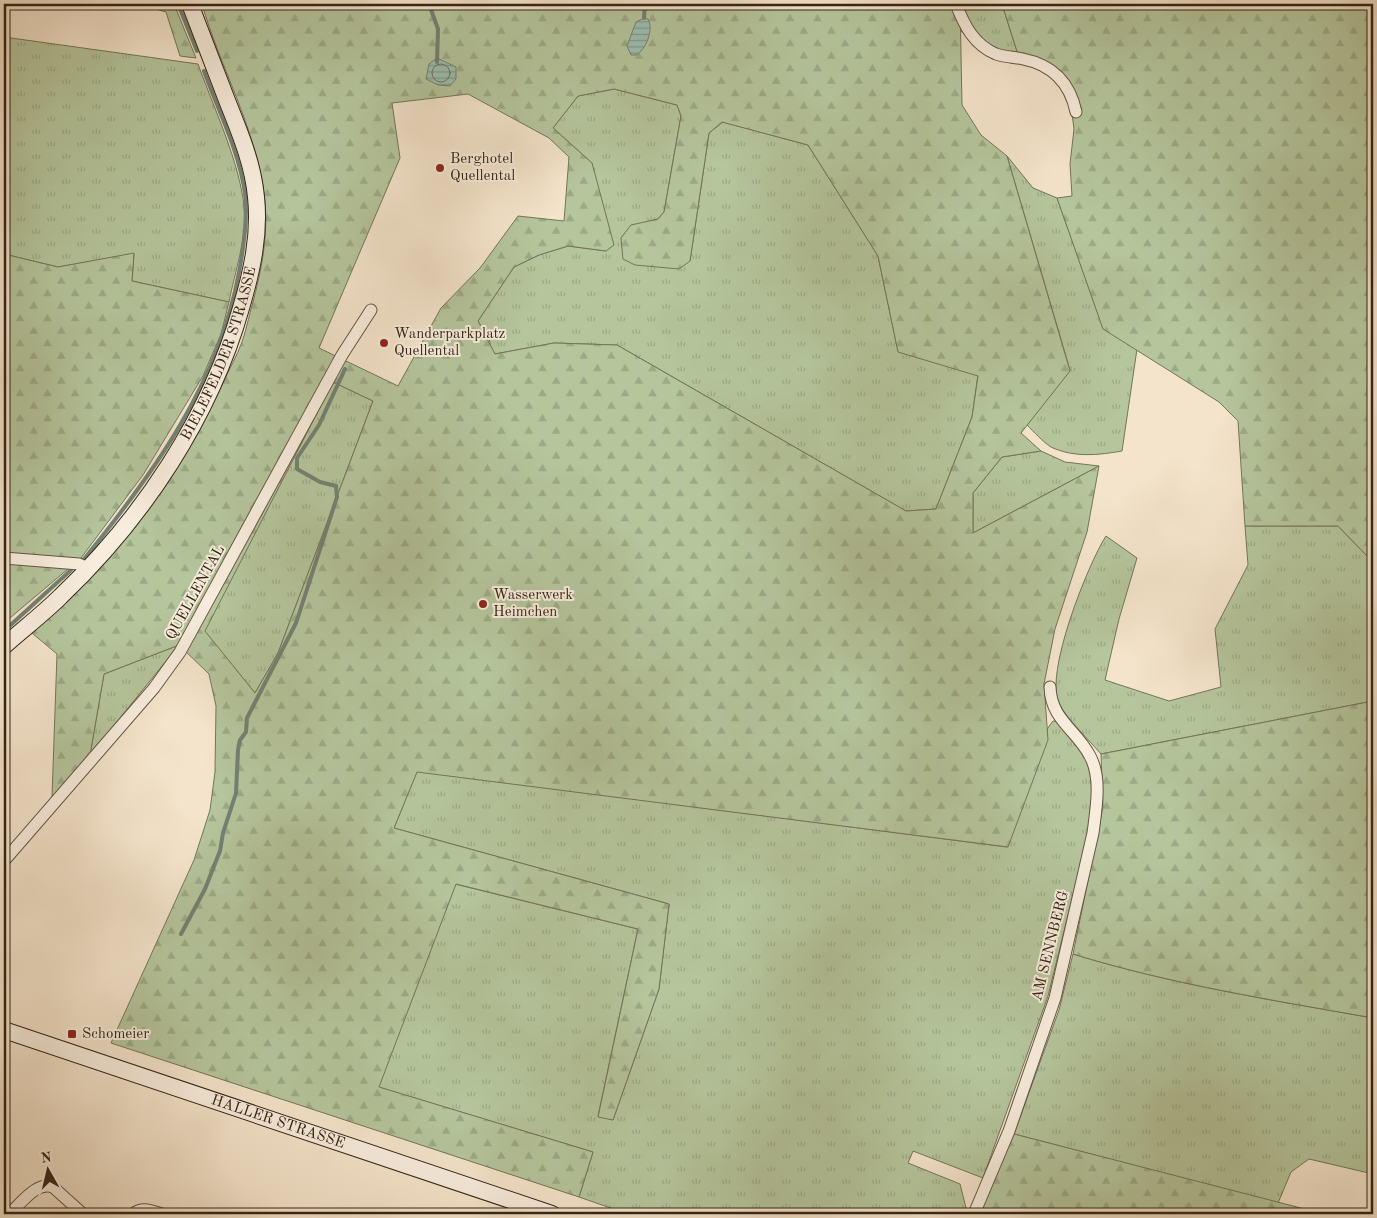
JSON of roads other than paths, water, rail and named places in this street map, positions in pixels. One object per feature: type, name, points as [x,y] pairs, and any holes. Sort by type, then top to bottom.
[{"type":"main road","name":"BIELEFELDER STRASSE","points":[[4,646],[61,597],[124,527],[155,484],[199,414],[218,377],[232,338],[253,267],[257,214],[249,163],[190,4]]},
{"type":"main road","name":"HALLER STRASSE","points":[[4,1030],[552,1214]]},
{"type":"street","points":[[956,4],[968,32],[987,49],[995,54],[1045,66],[1058,75],[1066,84],[1073,98],[1076,112]]},
{"type":"street","name":"QUELLENTAL","points":[[4,861],[154,688],[180,652],[342,355],[371,310]]},
{"type":"street","points":[[4,558],[79,564],[88,568]]},
{"type":"street","name":"AM SENNBERG","points":[[974,1214],[1009,1131],[1055,998],[1095,815],[1097,790],[1094,767],[1090,755],[1054,710],[1050,687]]},
{"type":"street","points":[[10,1214],[37,1188],[47,1185],[53,1187],[83,1214]]},
{"type":"street","points":[[135,1212],[148,1210],[162,1214]]},
{"type":"water","points":[[644,18],[648,19],[650,23],[648,39],[640,52],[636,55],[631,55],[627,46],[636,22]]},
{"type":"water","points":[[437,58],[456,67],[456,79],[450,86],[438,85],[426,79],[429,64]]},
{"type":"waterway","points":[[178,4],[197,51]]},
{"type":"waterway","points":[[429,4],[438,29],[437,62]]},
{"type":"waterway","points":[[644,18],[645,4]]},
{"type":"waterway","points":[[84,559],[159,460],[180,425],[200,389],[216,352],[229,313],[244,242],[246,223],[245,193],[233,146],[204,71]]},
{"type":"waterway","points":[[181,934],[205,889],[220,851],[223,833],[236,793],[238,750],[240,740],[246,732],[247,718],[296,623],[337,497],[336,486],[320,482],[297,469],[297,458],[319,425],[345,369]]},
{"type":"waterway","points":[[4,631],[71,570]]},
{"type":"place","name":"Berghotel Quellental","points":[[440,168]]},
{"type":"place","name":"Wanderparkplatz Quellental","points":[[384,343]]},
{"type":"place","name":"Wasserwerk Heimchen","points":[[483,604]]},
{"type":"place","name":"Schomeier","points":[[72,1034]]}]
